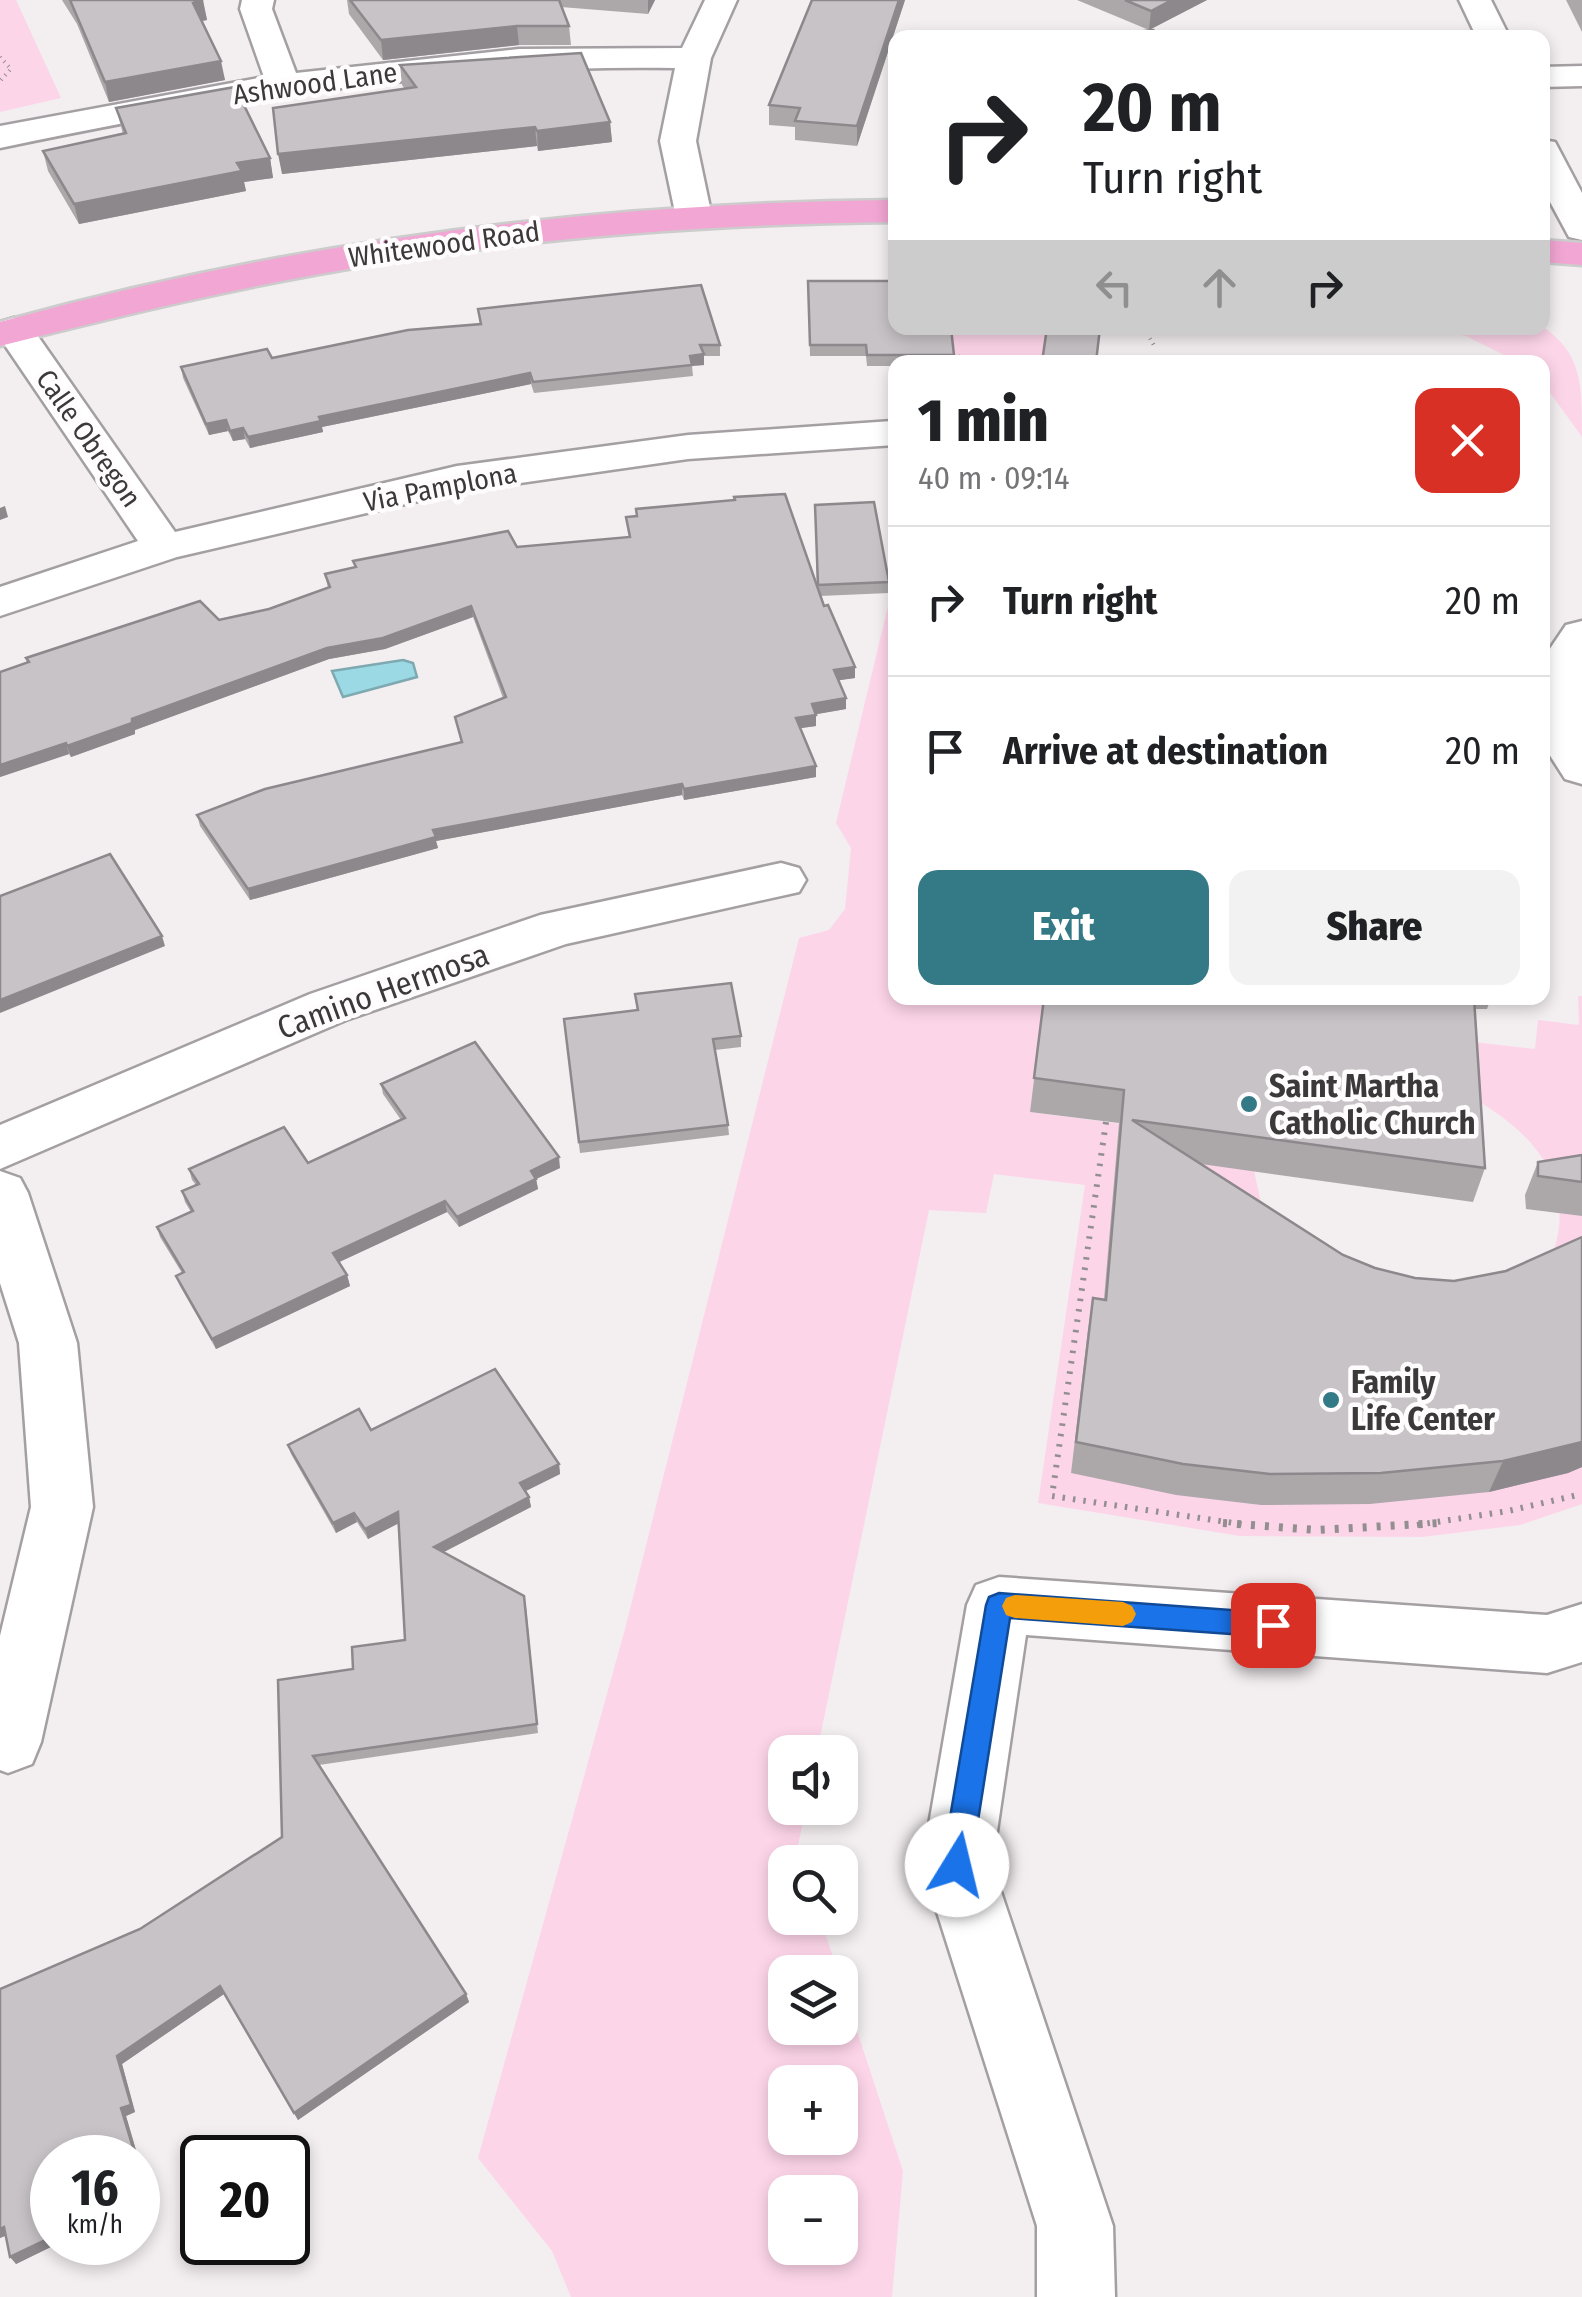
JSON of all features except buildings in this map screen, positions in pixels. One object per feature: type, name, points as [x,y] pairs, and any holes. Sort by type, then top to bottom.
[{"type":"main road","name":"Whitewood Road","points":[[7,332],[272,270],[398,248],[571,226],[694,216],[888,211]]},
{"type":"main road","points":[[1550,252],[1582,254]]},
{"type":"street","points":[[258,0],[256,8],[284,86]]},
{"type":"street","points":[[694,216],[678,141],[694,58],[721,0]]},
{"type":"street","points":[[1475,0],[1490,30]]},
{"type":"street","name":"Ashwood Lane","points":[[0,137],[284,86],[465,62],[621,55],[694,58]]},
{"type":"street","points":[[1550,77],[1582,76]]},
{"type":"street","points":[[1550,166],[1582,229]]},
{"type":"street","name":"Calle Obregon","points":[[7,332],[164,547]]},
{"type":"street","name":"Via Pamplona","points":[[0,602],[164,547],[457,479],[688,447],[888,433]]},
{"type":"street","points":[[1582,634],[1566,659],[1564,740],[1582,768]]},
{"type":"street","name":"Camino Hermosa","points":[[0,1148],[363,995],[558,928],[782,880]]},
{"type":"street","points":[[0,1193],[48,1343],[62,1507],[8,1742]]},
{"type":"street","points":[[1076,2297],[1075,2226],[957,1865],[999,1605],[1548,1644],[1582,1633]]},
{"type":"path","points":[[0,56],[11,69],[0,81]]},
{"type":"path","points":[[1148,335],[1155,347]]},
{"type":"path","points":[[1106,1122],[1052,1496],[1168,1516],[1282,1528],[1397,1527],[1461,1521],[1582,1494]]},
{"type":"path","points":[[1103,1145],[1122,1148]]},
{"type":"shaded area","points":[[0,0],[16,0],[61,98],[0,112]]},
{"type":"shaded area","points":[[1550,332],[1556,337],[1577,372],[1582,437],[1550,393],[1550,355],[1504,355],[1460,335]]},
{"type":"shaded area","points":[[951,335],[1048,335],[1045,355],[945,355]]},
{"type":"shaded area","points":[[888,606],[888,1005],[1043,1005],[1030,1112],[1261,1142],[1254,1171],[1263,1212],[1422,1313],[1554,1250],[1559,1199],[1552,1177],[1527,1139],[1509,1122],[1467,1095],[1464,1041],[1535,1049],[1538,1020],[1579,1025],[1578,996],[1582,996],[1582,1504],[1520,1525],[1422,1537],[1240,1536],[1038,1503],[1085,1185],[994,1174],[986,1213],[929,1210],[821,1735],[768,1735],[768,1825],[802,1825],[798,1845],[768,1845],[768,1935],[826,1935],[832,1955],[768,1955],[768,2045],[858,2045],[858,2034],[903,2171],[892,2297],[571,2297],[552,2251],[478,2158],[625,1629],[799,938],[829,930],[845,909],[851,848],[836,823]]},
{"type":"water","points":[[403,660],[413,663],[417,677],[343,697],[332,671]]},
{"type":"slow traffic","points":[[1015,1606],[1123,1614]]},
{"type":"place","name":"Saint Martha Catholic Church","points":[[1249,1104]]},
{"type":"place","name":"Family Life Center","points":[[1331,1400]]},
{"type":"route","points":[[957,1865],[999,1605],[1273,1625]]}]
